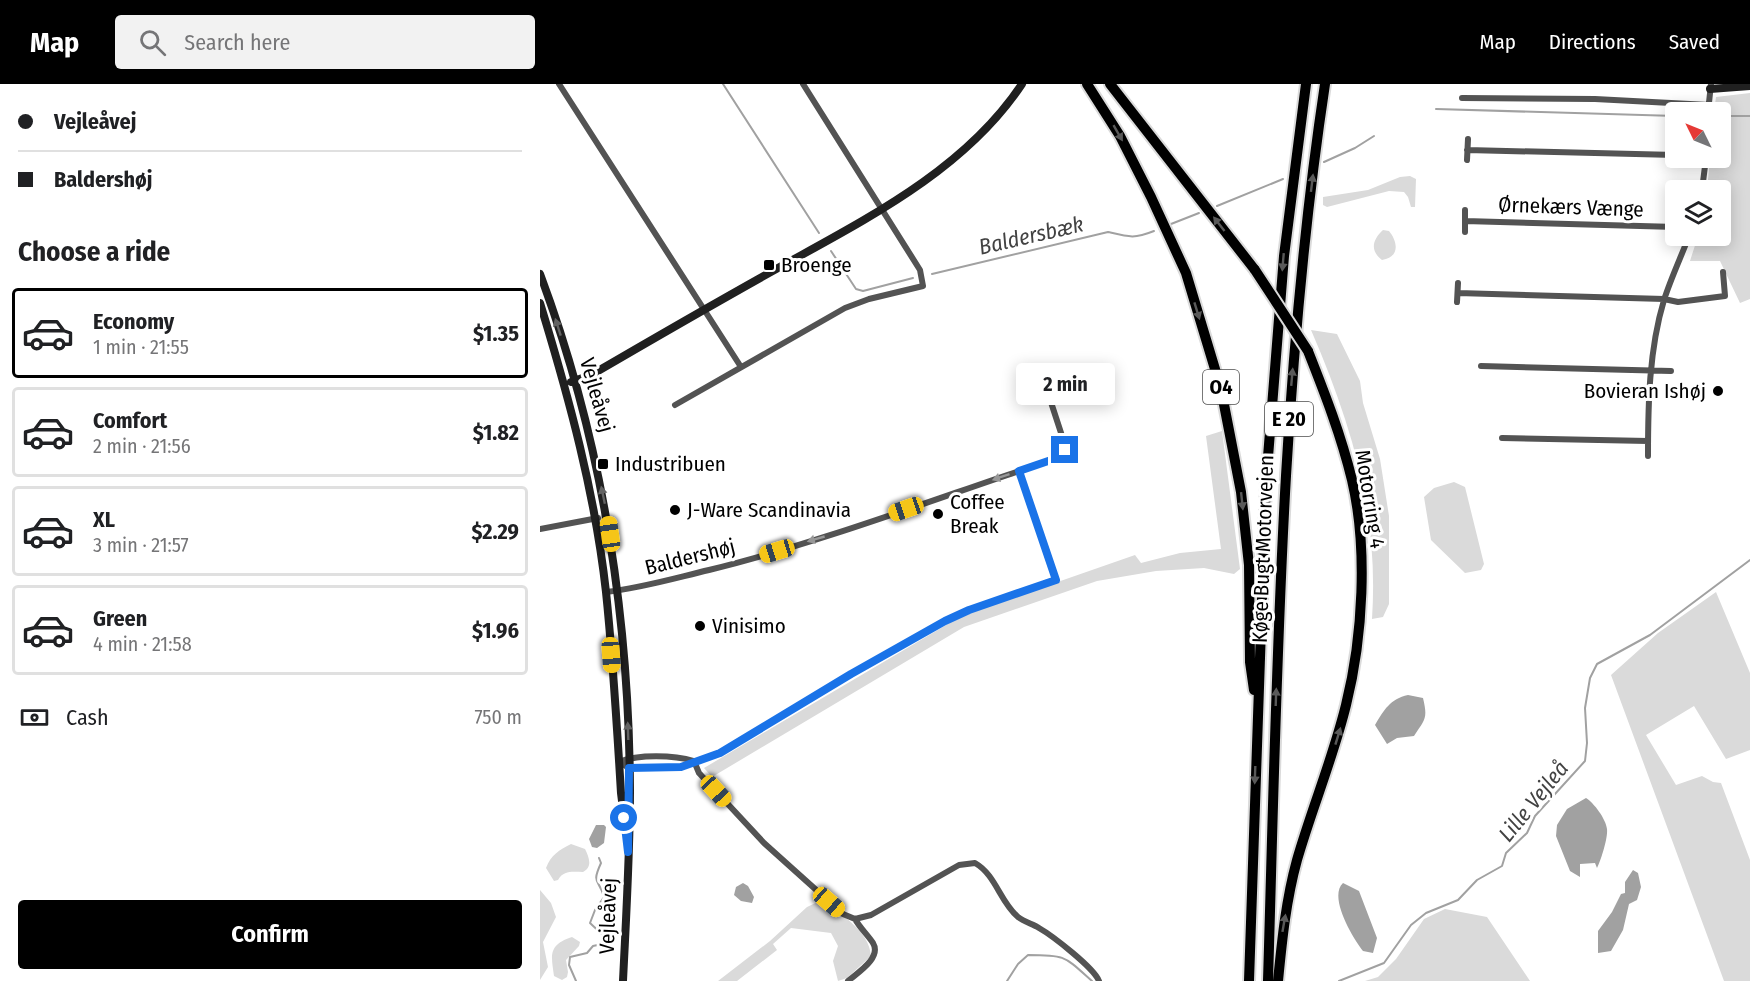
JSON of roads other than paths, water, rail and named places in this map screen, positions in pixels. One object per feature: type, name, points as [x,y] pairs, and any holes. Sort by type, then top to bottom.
[{"type":"highway","name":"O4","points":[[1087,84],[1120,136],[1151,196],[1186,273],[1221,389],[1241,492],[1249,565],[1250,662],[1257,716]]},
{"type":"highway","name":"Motorring 4","points":[[1110,84],[1256,270],[1308,351],[1336,424],[1353,482],[1361,540],[1360,627],[1346,706],[1309,820],[1289,893],[1282,932],[1278,981]]},
{"type":"highway","name":"Køge Bugt Motorvejen","points":[[1249,981],[1266,482],[1284,256],[1306,84]]},
{"type":"highway","name":"Køge Bugt Motorvejen","points":[[1268,981],[1285,472],[1304,244],[1325,84]]},
{"type":"street","points":[[559,84],[741,367]]},
{"type":"street","points":[[675,405],[844,308],[869,299],[923,286],[920,270],[803,84]]},
{"type":"street","points":[[565,383],[591,375],[882,207],[936,173],[998,117],[1022,84]]},
{"type":"street","points":[[1710,102],[1711,87],[1750,86]]},
{"type":"street","points":[[1462,98],[1595,99],[1665,105]]},
{"type":"street","points":[[1467,160],[1468,140]]},
{"type":"street","points":[[1467,150],[1665,156]]},
{"type":"street","points":[[1465,210],[1465,232]]},
{"type":"street","name":"Ørnekærs Vænge","points":[[1465,220],[1665,227]]},
{"type":"street","points":[[1648,456],[1651,369],[1655,335],[1664,299],[1685,246]]},
{"type":"street","points":[[1458,293],[1664,299],[1678,302],[1725,296],[1723,272]]},
{"type":"street","name":"Vejleåvej","points":[[540,274],[576,380],[593,446],[607,516],[618,591],[626,675],[629,758],[623,981]]},
{"type":"street","points":[[1457,302],[1458,283]]},
{"type":"street","name":"Vejleåvej","points":[[540,303],[565,383],[595,519],[606,592],[621,793],[628,852]]},
{"type":"street","points":[[1481,366],[1671,371]]},
{"type":"street","points":[[591,375],[584,388],[594,431],[593,446]]},
{"type":"street","name":"Baldershøj","points":[[606,592],[741,562],[830,535],[1057,458],[1065,450],[1064,442],[1045,384]]},
{"type":"street","points":[[1502,438],[1648,441]]},
{"type":"street","points":[[619,762],[629,768],[681,767],[720,753],[851,674],[945,621],[969,610],[1056,580],[1019,471]]},
{"type":"street","points":[[540,529],[607,516]]},
{"type":"street","points":[[619,762],[629,758],[681,758],[694,761]]},
{"type":"street","points":[[694,761],[699,773],[764,843],[843,914],[855,919],[871,915],[959,865],[975,862],[988,873],[1008,907],[1019,918],[1056,939],[1098,979]]},
{"type":"street","points":[[848,981],[871,961],[875,950],[874,944],[860,929],[855,919]]},
{"type":"waterway","name":"Baldersbæk","points":[[723,84],[819,233]]},
{"type":"waterway","name":"Baldersbæk","points":[[1436,109],[1665,116]]},
{"type":"waterway","name":"Baldersbæk","points":[[1731,116],[1750,116]]},
{"type":"waterway","name":"Baldersbæk","points":[[1324,162],[1355,148],[1374,136]]},
{"type":"waterway","name":"Baldersbæk","points":[[1217,206],[1283,179]]},
{"type":"waterway","name":"Baldersbæk","points":[[1171,224],[1199,213]]},
{"type":"waterway","name":"Baldersbæk","points":[[932,274],[1108,232],[1131,236],[1154,231]]},
{"type":"waterway","name":"Baldersbæk","points":[[831,251],[856,289],[863,291],[913,278]]},
{"type":"waterway","name":"Lille Vejleå","points":[[1339,981],[1384,963],[1411,925],[1426,913],[1458,900],[1477,880],[1502,866],[1506,853],[1527,833],[1535,816],[1585,761],[1587,743],[1585,708],[1590,678],[1597,664],[1650,635],[1750,560]]},
{"type":"waterway","points":[[576,981],[569,965],[570,957],[587,953],[593,946],[602,944],[606,938],[590,923],[604,897],[596,878],[601,863],[599,858]]},
{"type":"waterway","name":"Lille Vejleå","points":[[1007,981],[1018,964],[1028,955],[1064,959],[1076,966],[1092,981]]},
{"type":"place","name":"Broenge","points":[[769,265]]},
{"type":"place","name":"Bovieran Ishøj","points":[[1718,391]]},
{"type":"place","name":"Industribuen","points":[[603,464]]},
{"type":"place","name":"J-Ware Scandinavia","points":[[675,510]]},
{"type":"place","name":"Coffee Break","points":[[938,514]]},
{"type":"place","name":"Vinisimo","points":[[700,626]]}]
